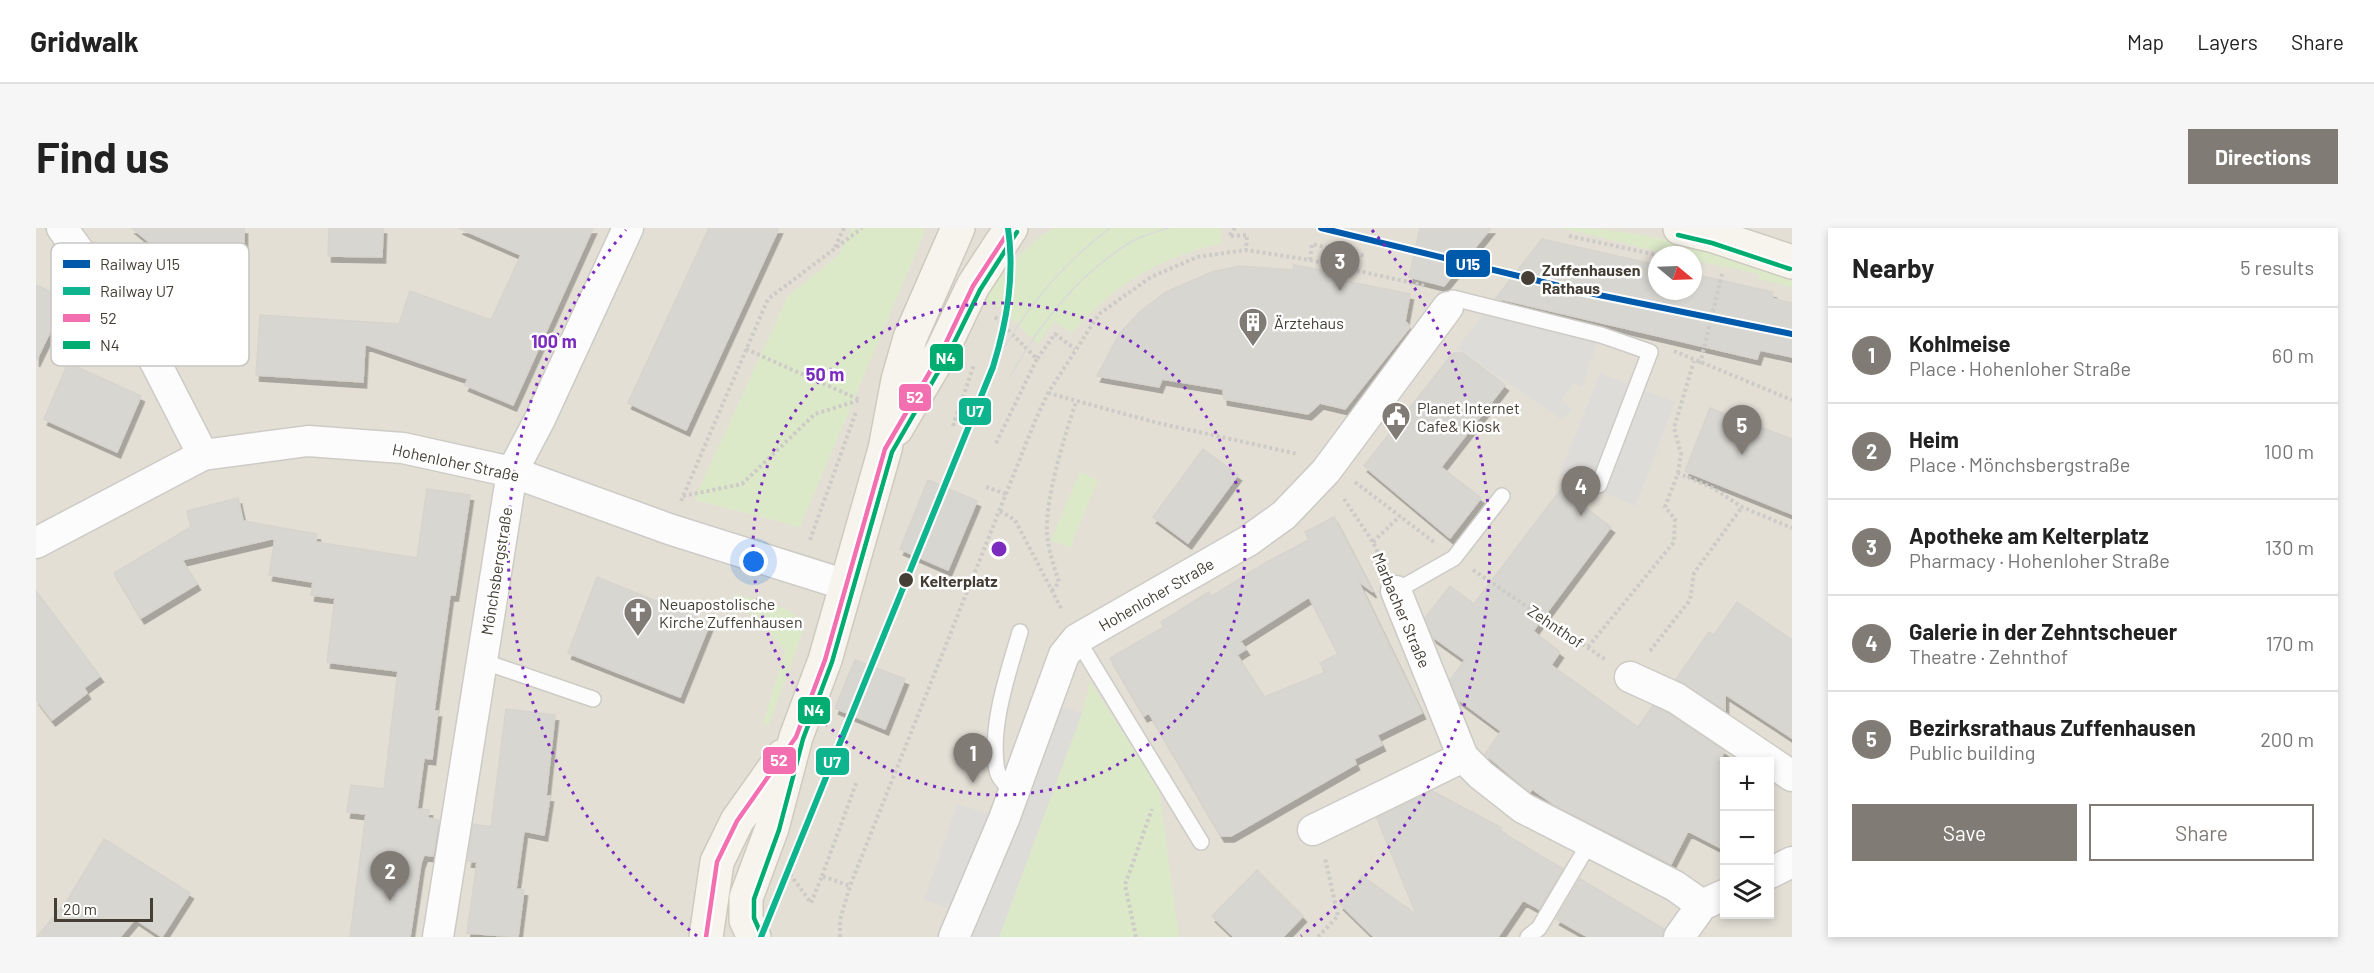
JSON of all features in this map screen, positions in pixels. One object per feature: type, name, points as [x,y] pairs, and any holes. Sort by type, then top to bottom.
[{"type":"main road","points":[[754,937],[746,920],[746,898],[772,828],[796,737],[825,660],[885,449],[898,380],[910,338],[958,228]]},
{"type":"main road","points":[[885,449],[942,351],[973,286],[1011,228]]},
{"type":"main road","points":[[1680,228],[1714,236],[1792,262]]},
{"type":"main road","points":[[706,937],[717,862],[737,821],[796,737]]},
{"type":"street","points":[[62,228],[73,243]]},
{"type":"street","name":"Mönchsbergstraße","points":[[438,937],[512,472],[540,419],[628,228]]},
{"type":"street","name":"Hohenloher Straße","points":[[954,937],[1064,655],[1077,639],[1248,541],[1284,515],[1326,471],[1440,297]]},
{"type":"street","points":[[157,366],[203,455]]},
{"type":"street","name":"Hohenloher Straße","points":[[36,543],[203,455],[308,441],[403,448],[512,472],[669,529],[846,585]]},
{"type":"street","name":"Marbacher Straße","points":[[1396,591],[1463,757],[1481,775],[1523,808],[1675,886],[1713,900]]},
{"type":"street","points":[[1630,677],[1676,698],[1792,776]]},
{"type":"street","points":[[1312,830],[1463,757]]},
{"type":"street","points":[[1774,871],[1792,862]]},
{"type":"street","points":[[1678,937],[1713,900]]},
{"type":"lane","points":[[1440,297],[1454,298],[1601,335],[1650,352],[1599,485]]},
{"type":"lane","points":[[1396,591],[1454,558],[1502,496]]},
{"type":"lane","points":[[1012,793],[997,772],[997,731],[1004,687],[1020,632]]},
{"type":"lane","points":[[1077,639],[1201,842]]},
{"type":"lane","points":[[482,661],[593,699]]},
{"type":"lane","points":[[1528,937],[1539,928],[1590,842]]},
{"type":"path","points":[[835,248],[844,228]]},
{"type":"path","points":[[695,469],[768,299],[862,228]]},
{"type":"path","points":[[1235,228],[1229,236],[1247,235],[1246,250]]},
{"type":"path","points":[[1569,236],[1648,253]]},
{"type":"path","points":[[1310,260],[1312,244],[1366,256]]},
{"type":"path","points":[[840,937],[840,920],[850,886],[1006,494],[1048,393],[1099,314],[1150,276],[1197,257],[1246,250],[1310,260],[1440,297]]},
{"type":"path","points":[[1700,364],[1723,271]]},
{"type":"path","points":[[989,311],[1037,359]]},
{"type":"path","points":[[996,443],[1037,359],[1054,334],[1075,349]]},
{"type":"path","points":[[746,349],[860,400]]},
{"type":"path","points":[[942,351],[975,361],[953,426]]},
{"type":"path","points":[[1588,647],[1674,542],[1675,519],[1665,507],[1681,454],[1674,428],[1694,361],[1791,399]]},
{"type":"path","points":[[796,571],[802,552],[814,535],[830,480],[864,391]]},
{"type":"path","points":[[1048,393],[1076,402],[1301,455],[1326,471]]},
{"type":"path","points":[[683,496],[742,484],[815,414],[860,400]]},
{"type":"path","points":[[1052,591],[1059,582],[1050,554],[1046,531],[1063,441],[1076,402]]},
{"type":"path","name":"Zehnthof","points":[[1326,471],[1353,480],[1454,558],[1630,677]]},
{"type":"path","name":"Marbacher Straße","points":[[1326,471],[1373,542],[1396,591]]},
{"type":"path","points":[[1677,473],[1713,488],[1742,507],[1792,528]]},
{"type":"path","points":[[986,487],[1006,494]]},
{"type":"path","points":[[1630,677],[1690,600],[1694,573],[1742,507]]},
{"type":"path","points":[[1000,511],[1015,520],[1077,639]]},
{"type":"path","points":[[1373,542],[1400,516]]},
{"type":"path","points":[[1136,937],[1125,885],[1164,780]]},
{"type":"path","points":[[822,876],[857,781]]},
{"type":"path","points":[[1312,830],[1323,851],[1338,916],[1318,937]]},
{"type":"shaded area","points":[[36,228],[1792,228],[1792,937],[36,937]]},
{"type":"shaded area","points":[[1484,314],[1598,339],[1582,387],[1573,383],[1562,400],[1572,409],[1562,420],[1457,348]]},
{"type":"shaded area","points":[[1600,373],[1675,402],[1636,506],[1559,475]]},
{"type":"shaded area","points":[[1046,702],[1082,713],[999,937],[939,937],[948,908],[924,900],[957,804],[1004,819]]},
{"type":"green space","points":[[852,228],[924,228],[923,236],[800,527],[694,500],[788,296],[839,255]]},
{"type":"green space","points":[[1053,228],[1220,228],[1222,243],[1177,257],[1139,275],[1105,300],[1072,333],[1054,321],[1038,344],[1000,307],[984,302],[1014,261]]},
{"type":"green space","points":[[1562,228],[1650,236],[1694,246],[1648,246],[1648,249]]},
{"type":"green space","points":[[1702,248],[1792,280],[1792,287],[1758,279],[1759,274],[1702,262]]},
{"type":"green space","points":[[1080,472],[1098,480],[1070,548],[1051,540]]},
{"type":"green space","points":[[735,594],[776,605],[795,615],[804,628],[769,725],[763,724],[785,651],[758,617],[731,606]]},
{"type":"green space","points":[[1090,681],[1159,789],[1179,937],[999,937],[1082,714]]},
{"type":"building","points":[[132,228],[244,228],[244,243],[150,243]]},
{"type":"building","points":[[329,228],[383,228],[382,257],[328,256]]},
{"type":"building","points":[[459,228],[593,228],[513,405],[465,385],[468,379],[365,344],[363,382],[256,375],[260,315],[399,324],[410,291],[491,320],[521,255]]},
{"type":"building","points":[[709,228],[779,228],[686,430],[628,403]]},
{"type":"building","points":[[1420,228],[1491,228],[1444,286],[1409,277]]},
{"type":"building","points":[[1542,239],[1648,263],[1648,300],[1702,300],[1702,276],[1773,292],[1772,298],[1792,303],[1792,357],[1760,350],[1757,359],[1496,298]]},
{"type":"building","name":"Ärztehaus","points":[[1294,265],[1332,272],[1331,278],[1410,294],[1405,321],[1410,327],[1345,409],[1320,403],[1308,414],[1224,399],[1223,389],[1162,379],[1159,387],[1097,376],[1120,333],[1142,310],[1166,292],[1212,272],[1240,266],[1293,270]]},
{"type":"building","points":[[36,285],[51,292],[51,330],[36,361]]},
{"type":"building","points":[[1453,353],[1463,353],[1505,385],[1441,467],[1481,498],[1450,538],[1364,466]]},
{"type":"building","points":[[67,366],[75,366],[141,396],[117,452],[44,419]]},
{"type":"building","points":[[1710,408],[1792,439],[1792,514],[1685,471]]},
{"type":"building","points":[[1203,449],[1238,475],[1188,543],[1153,517]]},
{"type":"building","points":[[928,480],[977,501],[948,570],[900,549]]},
{"type":"building","points":[[427,489],[470,495],[455,595],[450,595],[434,711],[438,711],[432,759],[424,758],[417,809],[429,810],[428,818],[439,820],[433,856],[424,855],[421,863],[410,937],[350,937],[366,814],[347,812],[351,785],[384,789],[398,671],[327,662],[335,598],[311,595],[313,582],[269,575],[275,538],[182,560],[197,584],[141,618],[114,573],[191,527],[187,511],[238,498],[243,521],[317,534],[316,542],[417,558]]},
{"type":"building","points":[[1561,489],[1611,527],[1533,631],[1560,652],[1551,665],[1638,727],[1653,706],[1668,713],[1725,751],[1718,763],[1720,764],[1720,847],[1688,831],[1671,864],[1555,805],[1532,789],[1530,792],[1485,754],[1501,731],[1458,699],[1450,680],[1465,660],[1433,637],[1425,618],[1450,586],[1474,604]]},
{"type":"building","points":[[1334,517],[1373,592],[1358,581],[1422,713],[1377,735],[1382,745],[1354,759],[1356,764],[1231,836],[1221,836],[1149,713],[1144,716],[1110,658],[1164,627],[1161,622],[1209,592],[1212,596],[1267,562],[1309,540],[1305,532]],"holes":[[[1309,597],[1338,654],[1320,663],[1326,672],[1264,697],[1237,655],[1246,649],[1240,641]]]},
{"type":"building","name":"Neuapostolische Kirche Zuffenhausen","points":[[597,577],[710,623],[680,697],[568,653]]},
{"type":"building","points":[[36,591],[100,676],[84,688],[87,693],[52,720],[36,699]]},
{"type":"building","points":[[1737,602],[1792,640],[1792,738],[1725,694],[1725,710],[1676,679],[1709,632],[1714,635]]},
{"type":"building","points":[[855,660],[905,679],[885,729],[835,708]]},
{"type":"building","points":[[506,709],[555,715],[546,796],[550,796],[544,835],[524,831],[516,889],[524,890],[518,937],[467,933],[477,862],[468,861],[473,824],[491,827]]},
{"type":"building","points":[[1432,791],[1502,828],[1500,831],[1563,869],[1539,909],[1523,900],[1498,937],[1374,937],[1340,904],[1362,876],[1416,914],[1377,818]]},
{"type":"building","points":[[104,839],[190,893],[162,937],[135,919],[120,937],[37,937],[68,899]]},
{"type":"building","points":[[1257,870],[1303,916],[1283,937],[1234,937],[1212,916]]},
{"type":"building","points":[[1580,879],[1664,929],[1662,937],[1588,937],[1556,919]]},
{"type":"tram line","points":[[993,367],[1017,327],[1058,274],[1110,228]]},
{"type":"tram line","points":[[1010,377],[1047,320],[1076,286],[1110,256],[1133,241],[1168,228]]},
{"type":"rail line","name":"U7","points":[[761,937],[993,367],[1002,333],[1010,281],[1008,228]]},
{"type":"rail line","name":"U15","points":[[1321,228],[1584,292],[1792,334]]},
{"type":"transit line","name":"52","points":[[706,937],[717,862],[737,821],[796,737],[825,660],[885,449],[942,351],[973,286],[1011,228]]},
{"type":"transit line","name":"N4","points":[[761,934],[754,918],[754,899],[779,830],[803,739],[832,662],[892,452],[948,355],[980,290],[1017,232]]},
{"type":"transit line","name":"N4","points":[[1678,235],[1712,243],[1790,269]]},
{"type":"place","name":"Zuffenhausen Rathaus","points":[[1528,278]]},
{"type":"place","name":"Apotheke am Kelterplatz","points":[[1340,291]]},
{"type":"place","name":"Ärztehaus","points":[[1253,348]]},
{"type":"place","name":"Planet Internet Cafe& Kiosk","points":[[1396,442]]},
{"type":"place","name":"Bezirksrathaus Zuffenhausen","points":[[1742,455]]},
{"type":"place","name":"Galerie in der Zehntscheuer","points":[[1581,516]]},
{"type":"place","name":"Kelterplatz","points":[[906,580]]},
{"type":"place","name":"Neuapostolische Kirche Zuffenhausen","points":[[638,638]]},
{"type":"place","name":"Kohlmeise","points":[[973,783]]},
{"type":"place","name":"Heim","points":[[390,901]]}]
